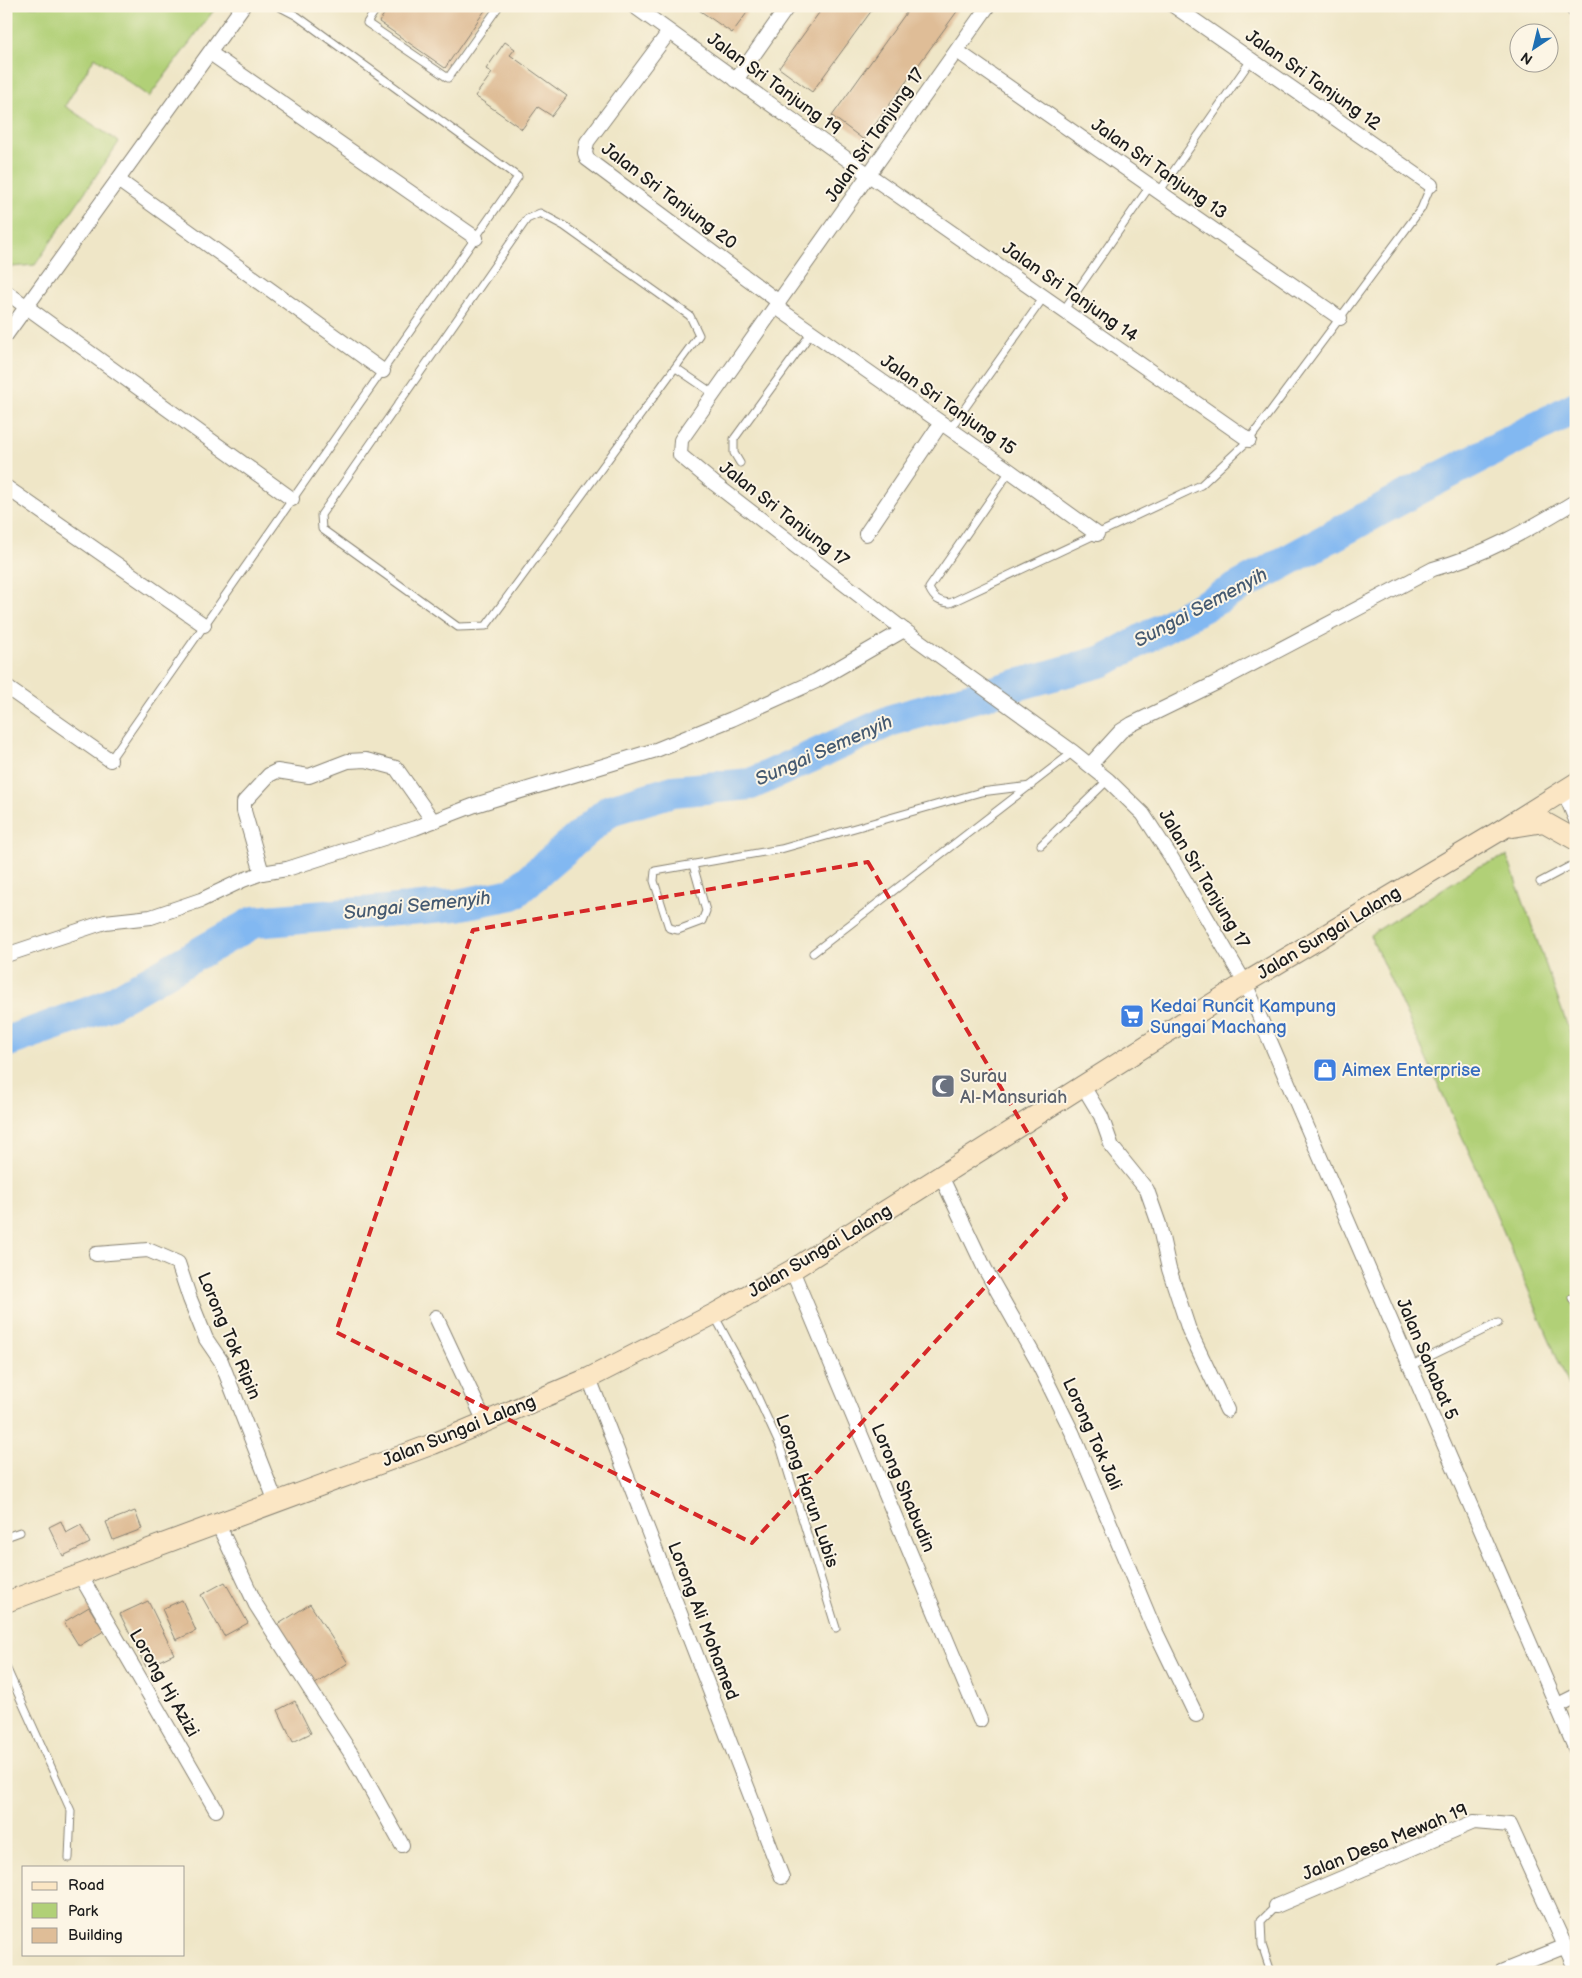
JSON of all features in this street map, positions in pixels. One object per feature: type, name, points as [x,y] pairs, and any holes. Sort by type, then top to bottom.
[{"type":"street","points":[[6,335],[243,6]]},
{"type":"street","name":"Jalan Sri Tanjung 19","points":[[634,6],[869,176]]},
{"type":"street","points":[[736,80],[788,6]]},
{"type":"street","name":"Jalan Sri Tanjung 17","points":[[988,6],[681,440],[680,455],[904,630],[1073,752],[1108,780],[1143,814],[1245,983]]},
{"type":"street","name":"Jalan Sri Tanjung 12","points":[[1174,6],[1430,185]]},
{"type":"street","points":[[1571,6],[1576,12]]},
{"type":"street","name":"Jalan Sri Tanjung 20","points":[[669,32],[587,142],[584,153],[587,160],[778,305]]},
{"type":"street","name":"Jalan Sri Tanjung 13","points":[[957,51],[1340,318]]},
{"type":"street","points":[[210,52],[476,238]]},
{"type":"street","name":"Jalan Sri Tanjung 14","points":[[869,176],[1249,440]]},
{"type":"street","points":[[118,180],[382,371]]},
{"type":"street","points":[[6,292],[292,499]]},
{"type":"street","name":"Jalan Sri Tanjung 15","points":[[778,305],[812,332],[1097,534]]},
{"type":"street","points":[[866,534],[946,426]]},
{"type":"street","points":[[6,487],[204,626]]},
{"type":"street","points":[[1090,765],[1121,731],[1132,724],[1216,683],[1433,569],[1461,562],[1524,533],[1576,501]]},
{"type":"street","points":[[6,955],[106,922],[151,917],[201,900],[262,873],[287,869],[433,821],[475,805],[656,750],[732,719],[816,681],[904,630]]},
{"type":"street","points":[[6,687],[110,760]]},
{"type":"street","points":[[262,873],[244,811],[244,802],[269,775],[277,771],[309,776],[348,761],[366,760],[396,768],[433,821]]},
{"type":"street","points":[[1570,787],[1576,820]]},
{"type":"street","name":"Jalan Sungai Lalang","points":[[6,1602],[433,1444],[589,1378],[714,1314],[792,1270],[1245,983],[1570,787]]},
{"type":"street","points":[[1501,830],[1544,822],[1576,840]]},
{"type":"street","name":"Jalan Sahabat 5","points":[[1245,983],[1576,1750]]},
{"type":"street","points":[[1083,1086],[1101,1116],[1112,1147],[1147,1190],[1159,1224],[1169,1269],[1189,1330],[1226,1410]]},
{"type":"street","name":"Lorong Tok Jali","points":[[941,1176],[985,1269],[1036,1359],[1072,1432],[1153,1626],[1196,1715]]},
{"type":"street","name":"Lorong Tok Ripin","points":[[96,1254],[148,1250],[178,1263],[206,1339],[221,1361],[276,1502]]},
{"type":"street","name":"Lorong Shabudin","points":[[792,1270],[980,1720]]},
{"type":"street","points":[[436,1317],[485,1422]]},
{"type":"street","name":"Lorong Ali Mohamed","points":[[589,1378],[782,1877]]},
{"type":"street","points":[[218,1524],[256,1605],[352,1756],[402,1845]]},
{"type":"street","name":"Lorong Hj Azizi","points":[[80,1575],[216,1810]]},
{"type":"street","points":[[1556,1706],[1576,1696]]},
{"type":"street","name":"Jalan Desa Mewah 19","points":[[1276,1906],[1474,1822],[1510,1825],[1566,1946]]},
{"type":"street","points":[[1501,1972],[1566,1946],[1576,1970]]},
{"type":"lane","points":[[110,760],[518,177],[297,16],[278,6]]},
{"type":"lane","points":[[378,6],[367,23],[448,78],[499,6]]},
{"type":"lane","points":[[1063,310],[1251,60]]},
{"type":"lane","points":[[1010,471],[929,588],[933,597],[940,602],[950,603],[1201,485],[1249,440],[1421,209],[1430,185]]},
{"type":"lane","points":[[540,213],[564,226],[690,316],[700,335],[676,368],[486,626],[458,627],[322,530],[321,515],[527,219],[540,213]]},
{"type":"lane","points":[[946,426],[1044,297]]},
{"type":"lane","name":"Jalan Sri Tanjung 17","points":[[740,463],[734,453],[734,439],[812,332]]},
{"type":"lane","points":[[676,368],[714,394]]},
{"type":"lane","points":[[814,953],[1073,752]]},
{"type":"lane","points":[[1041,845],[1108,780]]},
{"type":"lane","points":[[693,865],[706,911],[702,922],[678,930],[669,928],[654,881],[655,871],[781,848],[981,792],[1031,786]]},
{"type":"lane","points":[[1540,882],[1576,863]]},
{"type":"lane","name":"Lorong Harun Lubis","points":[[714,1314],[752,1385],[780,1446],[836,1628]]},
{"type":"lane","points":[[1410,1366],[1498,1323]]},
{"type":"lane","points":[[6,1537],[20,1532]]},
{"type":"lane","points":[[6,1667],[71,1811],[70,1858]]},
{"type":"lane","points":[[1271,1972],[1262,1945],[1261,1921],[1276,1906]]},
{"type":"highlighted area","points":[[868,862],[1066,1198],[752,1543],[336,1332],[473,930]]},
{"type":"green space","points":[[6,6],[217,6],[149,97],[95,57],[65,106],[119,142],[35,265],[11,267],[6,264]]},
{"type":"green space","points":[[1507,856],[1576,1050],[1576,1402],[1480,1176],[1370,935],[1477,867]]},
{"type":"building","points":[[389,6],[488,6],[445,68],[379,22]]},
{"type":"building","points":[[702,6],[752,6],[732,33],[699,10]]},
{"type":"building","points":[[824,6],[875,6],[812,92],[779,68]]},
{"type":"building","points":[[911,6],[961,6],[864,140],[832,116]]},
{"type":"building","points":[[505,42],[515,49],[510,55],[567,96],[552,116],[538,107],[522,129],[475,96],[492,73],[486,69]]},
{"type":"building","points":[[135,1511],[142,1529],[113,1540],[106,1522]]},
{"type":"building","points":[[61,1521],[66,1533],[81,1525],[90,1543],[63,1556],[49,1527]]},
{"type":"building","points":[[225,1582],[248,1623],[224,1636],[201,1595]]},
{"type":"building","points":[[182,1600],[196,1631],[176,1640],[162,1609]]},
{"type":"building","points":[[148,1601],[174,1654],[146,1667],[120,1614]]},
{"type":"building","points":[[310,1604],[348,1663],[312,1686],[274,1627]]},
{"type":"building","points":[[89,1607],[104,1631],[79,1646],[64,1622]]},
{"type":"building","points":[[295,1701],[311,1733],[293,1742],[278,1710]]},
{"type":"waterway","name":"Sungai Semenyih","points":[[6,1042],[104,1007],[254,922],[457,905],[513,894],[610,810],[673,791],[751,784],[892,720],[1103,661],[1428,484],[1576,407]]},
{"type":"place","name":"Kedai Runcit Kampung Sungai Machang","points":[[1132,1016]]},
{"type":"place","name":"Aimex Enterprise","points":[[1325,1070]]},
{"type":"place","name":"Surau Al-Mansuriah","points":[[943,1086]]}]
